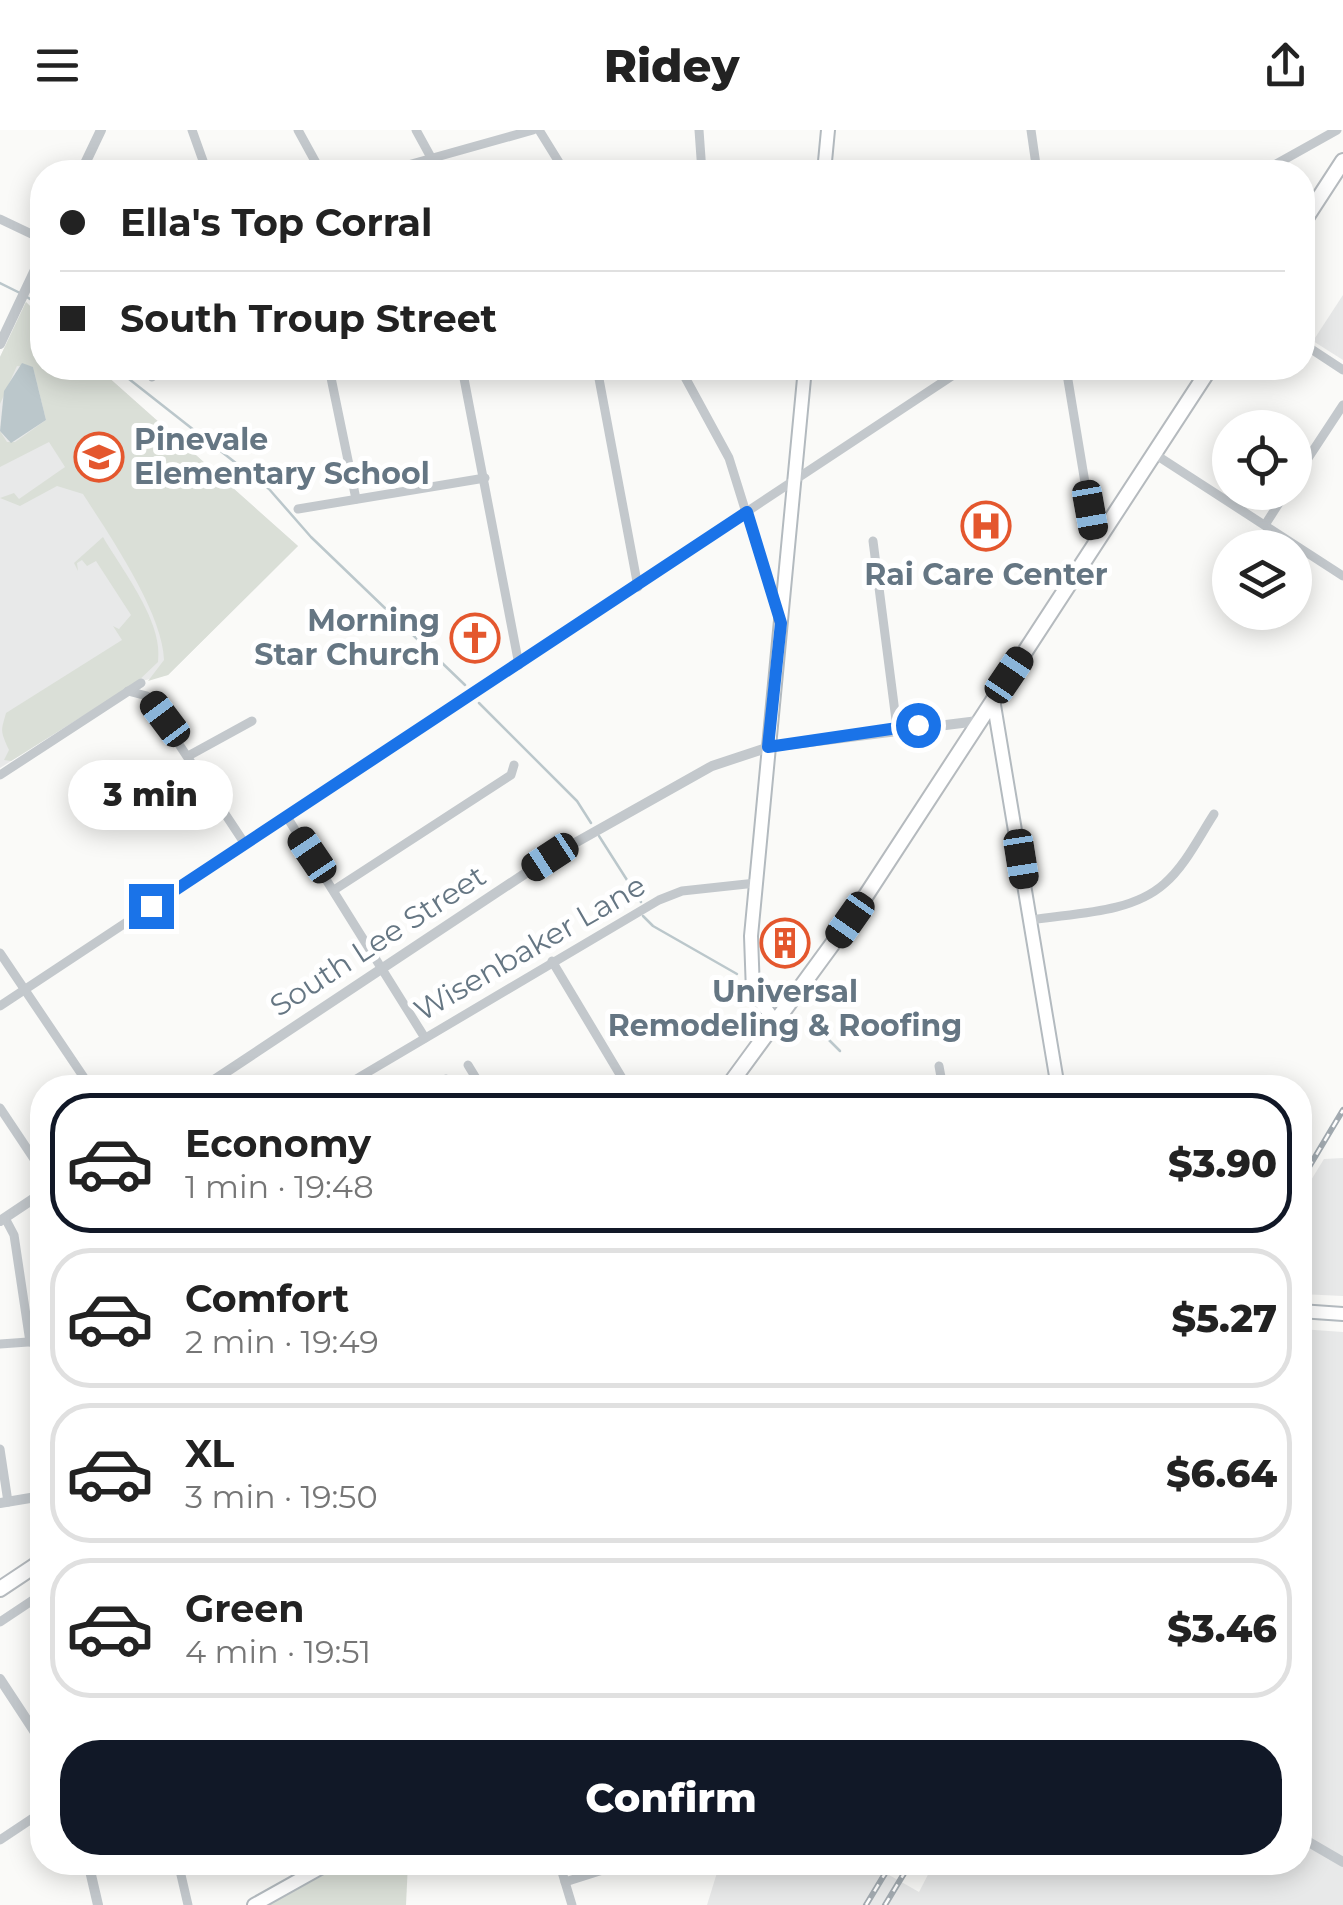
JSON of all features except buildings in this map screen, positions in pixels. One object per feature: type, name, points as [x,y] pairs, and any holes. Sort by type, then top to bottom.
[{"type":"main road","points":[[825,160],[828,130]]},
{"type":"main road","points":[[1315,204],[1343,161]]},
{"type":"main road","points":[[776,1021],[751,984],[756,884],[804,380]]},
{"type":"main road","points":[[737,1075],[850,920],[1202,380]]},
{"type":"main road","points":[[992,699],[1056,1075]]},
{"type":"main road","points":[[1312,1312],[1343,1314]]},
{"type":"main road","points":[[0,1588],[30,1569]]},
{"type":"main road","points":[[254,1905],[306,1875]]},
{"type":"street","points":[[86,160],[99,130]]},
{"type":"street","points":[[192,130],[203,160]]},
{"type":"street","points":[[298,130],[314,160]]},
{"type":"street","points":[[416,130],[430,160],[536,130],[557,160]]},
{"type":"street","points":[[699,130],[701,160]]},
{"type":"street","points":[[1031,130],[1035,160]]},
{"type":"street","points":[[1283,160],[1337,130]]},
{"type":"street","points":[[0,219],[30,234]]},
{"type":"street","points":[[0,344],[30,280]]},
{"type":"street","points":[[1315,352],[1343,370]]},
{"type":"street","points":[[331,380],[356,499]]},
{"type":"street","points":[[465,380],[519,665]]},
{"type":"street","points":[[600,380],[638,588]]},
{"type":"street","points":[[687,380],[730,458],[781,623]]},
{"type":"street","points":[[0,1006],[638,588],[946,380]]},
{"type":"street","points":[[1068,380],[1095,543]]},
{"type":"street","points":[[1312,452],[1343,404]]},
{"type":"street","points":[[1153,453],[1343,576]]},
{"type":"street","points":[[298,509],[485,478]]},
{"type":"street","points":[[1264,525],[1274,510]]},
{"type":"street","points":[[873,541],[897,728]]},
{"type":"street","points":[[0,775],[141,683]]},
{"type":"street","points":[[128,691],[147,696],[190,755],[245,844]]},
{"type":"street","points":[[190,755],[252,720]]},
{"type":"street","name":"South Lee Street","points":[[222,1075],[576,841],[712,766],[768,747],[897,728],[978,721]]},
{"type":"street","points":[[334,890],[511,774],[514,765]]},
{"type":"street","points":[[1030,920],[1124,905],[1152,893],[1176,872],[1214,814]]},
{"type":"street","points":[[287,816],[425,1038]]},
{"type":"street","name":"Wisenbaker Lane","points":[[363,1075],[676,892],[756,884]]},
{"type":"street","points":[[0,952],[83,1075]]},
{"type":"street","points":[[552,961],[620,1075]]},
{"type":"street","points":[[468,1065],[474,1075]]},
{"type":"street","points":[[939,1066],[940,1075]]},
{"type":"street","points":[[0,1108],[30,1153]]},
{"type":"street","points":[[0,1344],[30,1342],[14,1235],[2,1219],[30,1200]]},
{"type":"street","points":[[0,1449],[4,1502],[30,1498]]},
{"type":"street","points":[[0,1622],[30,1602]]},
{"type":"street","points":[[0,1679],[30,1725]]},
{"type":"street","points":[[0,1840],[30,1820]]},
{"type":"street","points":[[1312,1844],[1343,1862]]},
{"type":"street","points":[[91,1875],[98,1905]]},
{"type":"street","points":[[181,1875],[188,1905]]},
{"type":"street","points":[[563,1875],[572,1905]]},
{"type":"street","points":[[565,1882],[587,1875]]},
{"type":"shaded area","points":[[1343,295],[1343,360],[1315,342]]},
{"type":"shaded area","name":"Pinevale Elementary School","points":[[26,302],[30,306],[30,380],[111,380],[298,546],[168,675],[137,682],[0,768],[0,357]]},
{"type":"shaded area","points":[[26,302],[30,306],[30,367],[17,366],[0,404],[0,357]]},
{"type":"shaded area","points":[[22,363],[30,366],[30,380],[36,380],[46,420],[11,443],[0,431],[4,391]]},
{"type":"shaded area","points":[[36,380],[111,380],[298,546],[168,675],[148,681],[164,660],[154,620],[133,574],[83,494],[57,486],[20,506],[0,498],[14,493],[19,499],[65,467],[49,442],[0,467],[0,431],[7,442],[15,442],[46,420]]},
{"type":"shaded area","points":[[103,537],[148,614],[155,630],[158,662],[137,682],[11,761],[4,760],[9,750],[2,731],[6,713],[122,640],[113,626],[119,629],[131,615],[96,561],[87,566],[82,560],[77,563],[78,571],[74,563]]},
{"type":"shaded area","points":[[1343,1158],[1343,1296],[1312,1295],[1312,1178],[1324,1159]]},
{"type":"shaded area","points":[[1312,1330],[1343,1332],[1343,1905],[707,1905],[716,1875],[889,1875],[919,1892],[928,1875],[1312,1875]]},
{"type":"shaded area","points":[[323,1875],[407,1875],[406,1905],[269,1905]]},
{"type":"waterway","points":[[0,283],[20,293]]},
{"type":"waterway","points":[[130,380],[269,489],[311,537],[465,685]]},
{"type":"waterway","points":[[479,703],[577,801],[591,823]]},
{"type":"waterway","points":[[599,836],[641,902]]},
{"type":"waterway","points":[[643,916],[653,926],[737,974]]},
{"type":"waterway","points":[[808,1019],[840,1051]]},
{"type":"railway","points":[[1312,1162],[1343,1110]]},
{"type":"railway","points":[[866,1905],[884,1875]]},
{"type":"railway","points":[[885,1905],[903,1875]]},
{"type":"place","name":"Pinevale Elementary School","points":[[99,457]]},
{"type":"place","name":"Rai Care Center","points":[[986,526]]},
{"type":"place","name":"Morning Star Church","points":[[475,638]]},
{"type":"place","name":"Universal Remodeling & Roofing","points":[[785,943]]},
{"type":"route","points":[[151,906],[638,588],[747,512],[781,623],[768,747],[918,725]]}]
